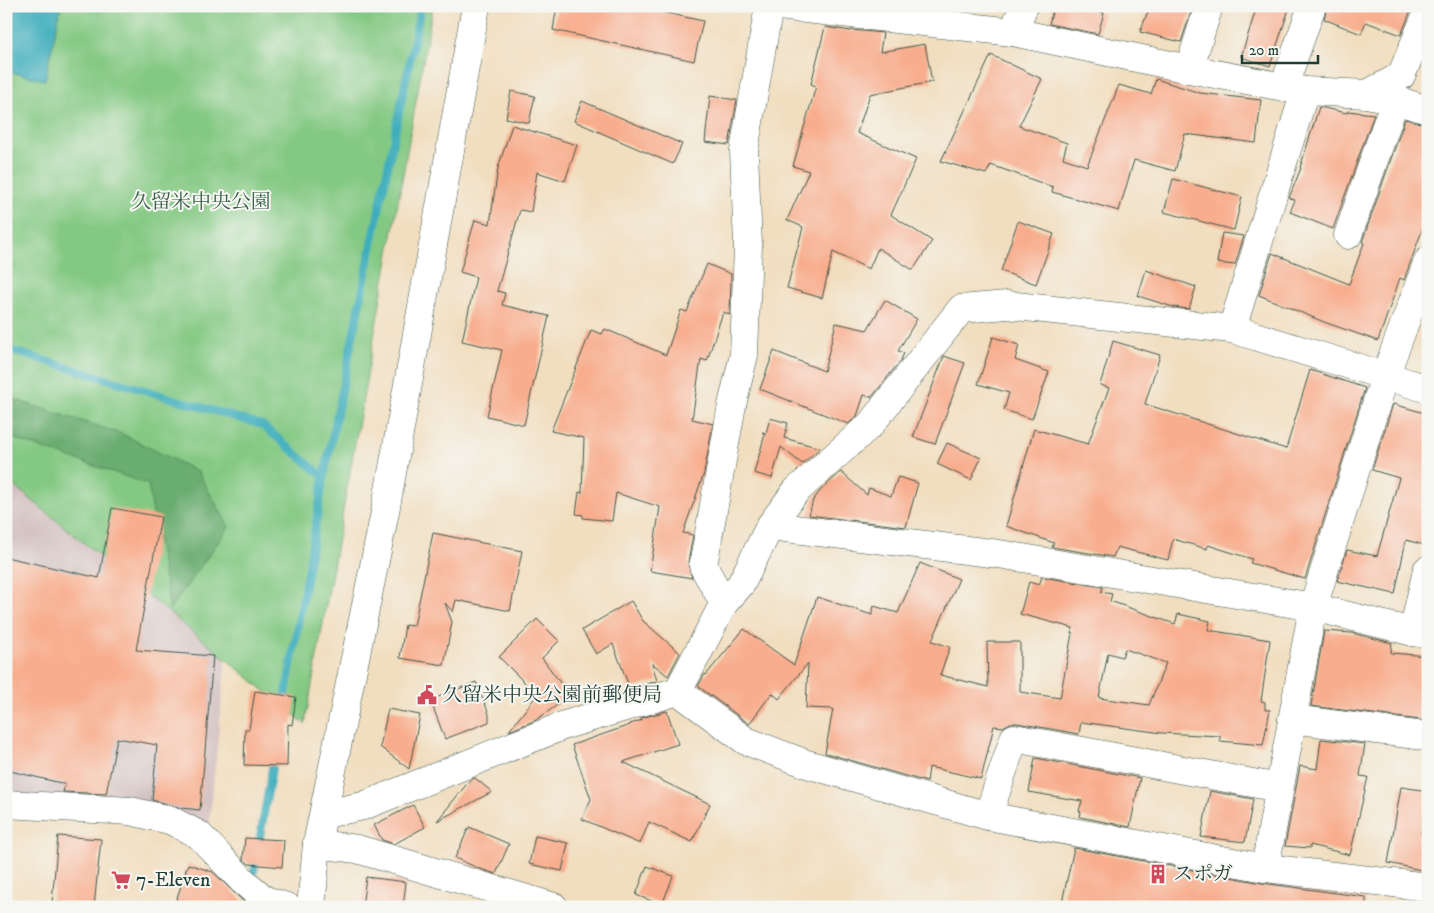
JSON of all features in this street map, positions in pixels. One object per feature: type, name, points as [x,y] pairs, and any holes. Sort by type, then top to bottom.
[{"type":"street","points":[[310,907],[317,844],[325,814],[385,512],[476,6]]},
{"type":"street","points":[[724,602],[703,566],[732,405],[744,355],[748,244],[744,152],[769,6]]},
{"type":"street","points":[[779,6],[1013,32],[1189,69],[1295,88],[1367,94],[1428,110]]},
{"type":"street","points":[[1013,32],[1024,6]]},
{"type":"street","points":[[1189,69],[1209,6]]},
{"type":"street","points":[[1232,329],[1295,88],[1312,6]]},
{"type":"street","points":[[1367,94],[1401,76],[1428,11]]},
{"type":"street","points":[[1348,235],[1395,100]]},
{"type":"street","points":[[1265,868],[1313,607],[1385,376],[1428,261]]},
{"type":"street","points":[[325,814],[362,806],[565,725],[678,691],[724,602],[741,584],[770,526],[796,491],[870,425],[961,309],[1007,305],[1232,329],[1428,389]]},
{"type":"street","points":[[770,526],[999,554],[1313,607],[1420,633],[1427,570]]},
{"type":"street","points":[[678,691],[746,741],[807,764],[988,816],[1265,868],[1428,888]]},
{"type":"street","points":[[1292,719],[1424,736]]},
{"type":"street","points":[[988,816],[1014,738],[1279,788]]},
{"type":"street","points":[[6,804],[130,811],[170,820],[199,835],[243,882],[265,900],[287,907]]},
{"type":"street","points":[[317,844],[357,849],[554,907]]},
{"type":"shaded area","points":[[6,438],[229,628],[209,826],[6,798]]},
{"type":"green space","name":"久留米中央公園","points":[[6,6],[433,6],[305,724],[6,479]]},
{"type":"green space","points":[[6,397],[122,434],[198,472],[229,527],[170,609],[148,484],[6,436]]},
{"type":"water","points":[[6,6],[61,6],[45,80],[6,71]]},
{"type":"building","points":[[557,6],[634,6],[703,21],[694,61],[553,30]]},
{"type":"building","points":[[1054,6],[1080,6],[1104,13],[1098,34],[1049,24]]},
{"type":"building","points":[[1150,6],[1193,6],[1181,42],[1140,32]]},
{"type":"building","points":[[1257,6],[1290,6],[1270,66],[1241,57]]},
{"type":"building","points":[[1327,6],[1406,6],[1412,8],[1401,35],[1366,22],[1361,34],[1324,19]]},
{"type":"building","points":[[825,27],[883,33],[880,52],[925,44],[932,82],[870,94],[857,133],[916,159],[891,215],[932,241],[913,270],[878,248],[869,269],[833,252],[822,298],[787,288],[803,227],[787,220],[809,171],[793,166],[816,86],[811,84]]},
{"type":"building","points":[[991,55],[1042,79],[1019,126],[1067,143],[1063,158],[1087,166],[1119,85],[1151,94],[1156,79],[1200,93],[1261,100],[1256,143],[1185,134],[1175,171],[1134,160],[1119,211],[1052,192],[1053,187],[991,165],[986,174],[941,161]]},
{"type":"building","points":[[511,91],[535,96],[529,123],[506,118]]},
{"type":"building","points":[[710,96],[737,100],[729,145],[705,142]]},
{"type":"building","points":[[582,101],[682,144],[673,164],[574,121]]},
{"type":"building","points":[[1319,107],[1347,113],[1348,111],[1374,114],[1333,229],[1290,212],[1295,200],[1289,198],[1301,168]]},
{"type":"building","points":[[1405,119],[1428,125],[1428,214],[1404,280],[1400,278],[1378,341],[1324,322],[1259,295],[1272,253],[1349,284]]},
{"type":"building","points":[[512,125],[577,145],[565,181],[537,172],[531,212],[520,210],[497,291],[505,293],[502,305],[549,316],[524,425],[487,416],[502,350],[462,341],[476,277],[460,272],[475,220],[490,224],[498,168]]},
{"type":"building","points":[[1173,179],[1242,197],[1234,230],[1164,212]]},
{"type":"building","points":[[1018,221],[1054,234],[1036,284],[1001,271]]},
{"type":"building","points":[[1222,233],[1244,236],[1235,265],[1217,263]]},
{"type":"building","points":[[707,264],[731,274],[730,315],[723,312],[707,361],[701,359],[692,419],[713,424],[704,473],[683,533],[693,535],[688,563],[692,578],[650,571],[660,507],[616,493],[612,521],[583,518],[583,515],[576,514],[579,492],[582,493],[584,438],[551,431],[591,330],[602,334],[605,329],[666,355],[681,310],[687,312]]},
{"type":"building","points":[[1146,270],[1196,287],[1189,309],[1173,307],[1138,296]]},
{"type":"building","points":[[885,300],[917,319],[898,351],[904,353],[901,360],[872,397],[864,395],[857,416],[848,424],[760,389],[774,351],[824,371],[836,323],[867,330]]},
{"type":"building","points":[[993,337],[1019,345],[1015,360],[1049,372],[1032,419],[1004,410],[1009,393],[978,384]]},
{"type":"building","points":[[1113,341],[1160,355],[1145,404],[1286,449],[1310,370],[1365,388],[1305,579],[1250,563],[1252,559],[1208,545],[1207,549],[1173,539],[1168,560],[1117,547],[1113,557],[1052,547],[1054,543],[1006,526],[1034,429],[1088,444],[1109,388],[1100,385]]},
{"type":"building","points":[[944,356],[965,363],[935,444],[913,437]]},
{"type":"building","points":[[1393,404],[1428,414],[1428,546],[1406,540],[1395,594],[1337,581],[1347,550],[1377,556],[1399,478],[1372,470]]},
{"type":"building","points":[[770,418],[788,423],[784,438],[820,448],[802,464],[781,447],[772,478],[754,473],[765,434],[762,432],[766,433]]},
{"type":"building","points":[[947,443],[981,458],[971,480],[937,464]]},
{"type":"building","points":[[841,472],[867,495],[869,488],[891,496],[898,477],[918,483],[906,527],[809,515],[813,500]]},
{"type":"building","points":[[112,508],[161,517],[136,650],[213,656],[200,810],[181,808],[152,800],[157,745],[117,738],[106,794],[63,792],[65,784],[6,770],[6,557],[99,578]]},
{"type":"building","points":[[433,533],[522,551],[510,611],[456,600],[453,612],[445,603],[452,622],[444,665],[400,658],[405,625],[414,626]]},
{"type":"building","points":[[920,563],[959,579],[932,641],[950,647],[940,675],[988,687],[987,642],[1020,642],[1020,692],[1060,698],[1073,628],[1020,614],[1029,582],[1039,585],[1042,577],[1103,587],[1101,592],[1112,594],[1110,601],[1175,624],[1178,614],[1210,621],[1208,630],[1270,640],[1261,701],[1265,702],[1265,710],[1270,710],[1263,745],[1220,741],[1220,736],[1162,733],[1081,722],[1079,734],[1010,723],[1003,727],[994,726],[981,779],[929,767],[927,782],[825,753],[833,709],[806,708],[808,663],[779,699],[772,693],[749,724],[698,686],[705,674],[744,629],[794,665],[817,597],[872,615],[874,606],[898,613]],"holes":[[[1125,649],[1166,663],[1149,705],[1099,698],[1108,653],[1122,657]]]},
{"type":"building","points":[[631,601],[643,621],[680,653],[668,676],[652,663],[657,681],[630,689],[613,644],[596,654],[582,630]]},
{"type":"building","points":[[537,619],[559,641],[542,658],[570,696],[536,720],[509,731],[537,695],[499,657]]},
{"type":"building","points":[[1324,631],[1352,633],[1392,643],[1391,653],[1428,656],[1428,721],[1311,706]]},
{"type":"building","points":[[476,682],[489,714],[489,722],[445,739],[433,707],[433,699]]},
{"type":"building","points":[[255,691],[296,697],[292,725],[288,724],[287,766],[244,765],[245,729],[249,729]]},
{"type":"building","points":[[388,709],[420,715],[409,769],[380,747]]},
{"type":"building","points":[[667,711],[678,744],[623,762],[710,804],[692,842],[649,822],[640,844],[582,819],[591,799],[572,745],[630,725],[642,720],[641,718]]},
{"type":"building","points":[[1321,739],[1365,744],[1360,776],[1368,777],[1350,855],[1310,845],[1310,848],[1285,846],[1300,766],[1317,769]]},
{"type":"building","points":[[1035,758],[1140,778],[1130,827],[1080,817],[1081,812],[1079,811],[1082,801],[1029,792]]},
{"type":"building","points":[[475,778],[492,792],[437,821],[470,780]]},
{"type":"building","points":[[1401,787],[1428,791],[1421,834],[1427,835],[1421,870],[1388,863]]},
{"type":"building","points":[[1210,791],[1253,799],[1245,842],[1201,837]]},
{"type":"building","points":[[413,805],[425,827],[394,844],[382,840],[374,825]]},
{"type":"building","points":[[469,827],[509,844],[496,874],[455,858]]},
{"type":"building","points":[[58,836],[101,839],[94,907],[52,902]]},
{"type":"building","points":[[535,836],[568,843],[562,871],[529,864]]},
{"type":"building","points":[[245,838],[284,840],[282,867],[249,864],[243,859]]},
{"type":"building","name":"スポガ","points":[[1074,848],[1262,883],[1366,897],[1366,907],[1061,907]]},
{"type":"building","points":[[188,864],[213,872],[249,907],[174,907]]},
{"type":"building","points":[[647,866],[673,876],[662,905],[636,895]]},
{"type":"building","points":[[366,877],[406,882],[403,907],[362,907]]},
{"type":"waterway","points":[[284,704],[324,477],[421,6]]},
{"type":"waterway","points":[[6,349],[262,425],[324,477]]},
{"type":"waterway","points":[[254,871],[274,757]]},
{"type":"place","name":"久留米中央公園前郵便局","points":[[427,695]]},
{"type":"place","name":"スポガ","points":[[1158,874]]},
{"type":"place","name":"7-Eleven","points":[[121,880]]}]
